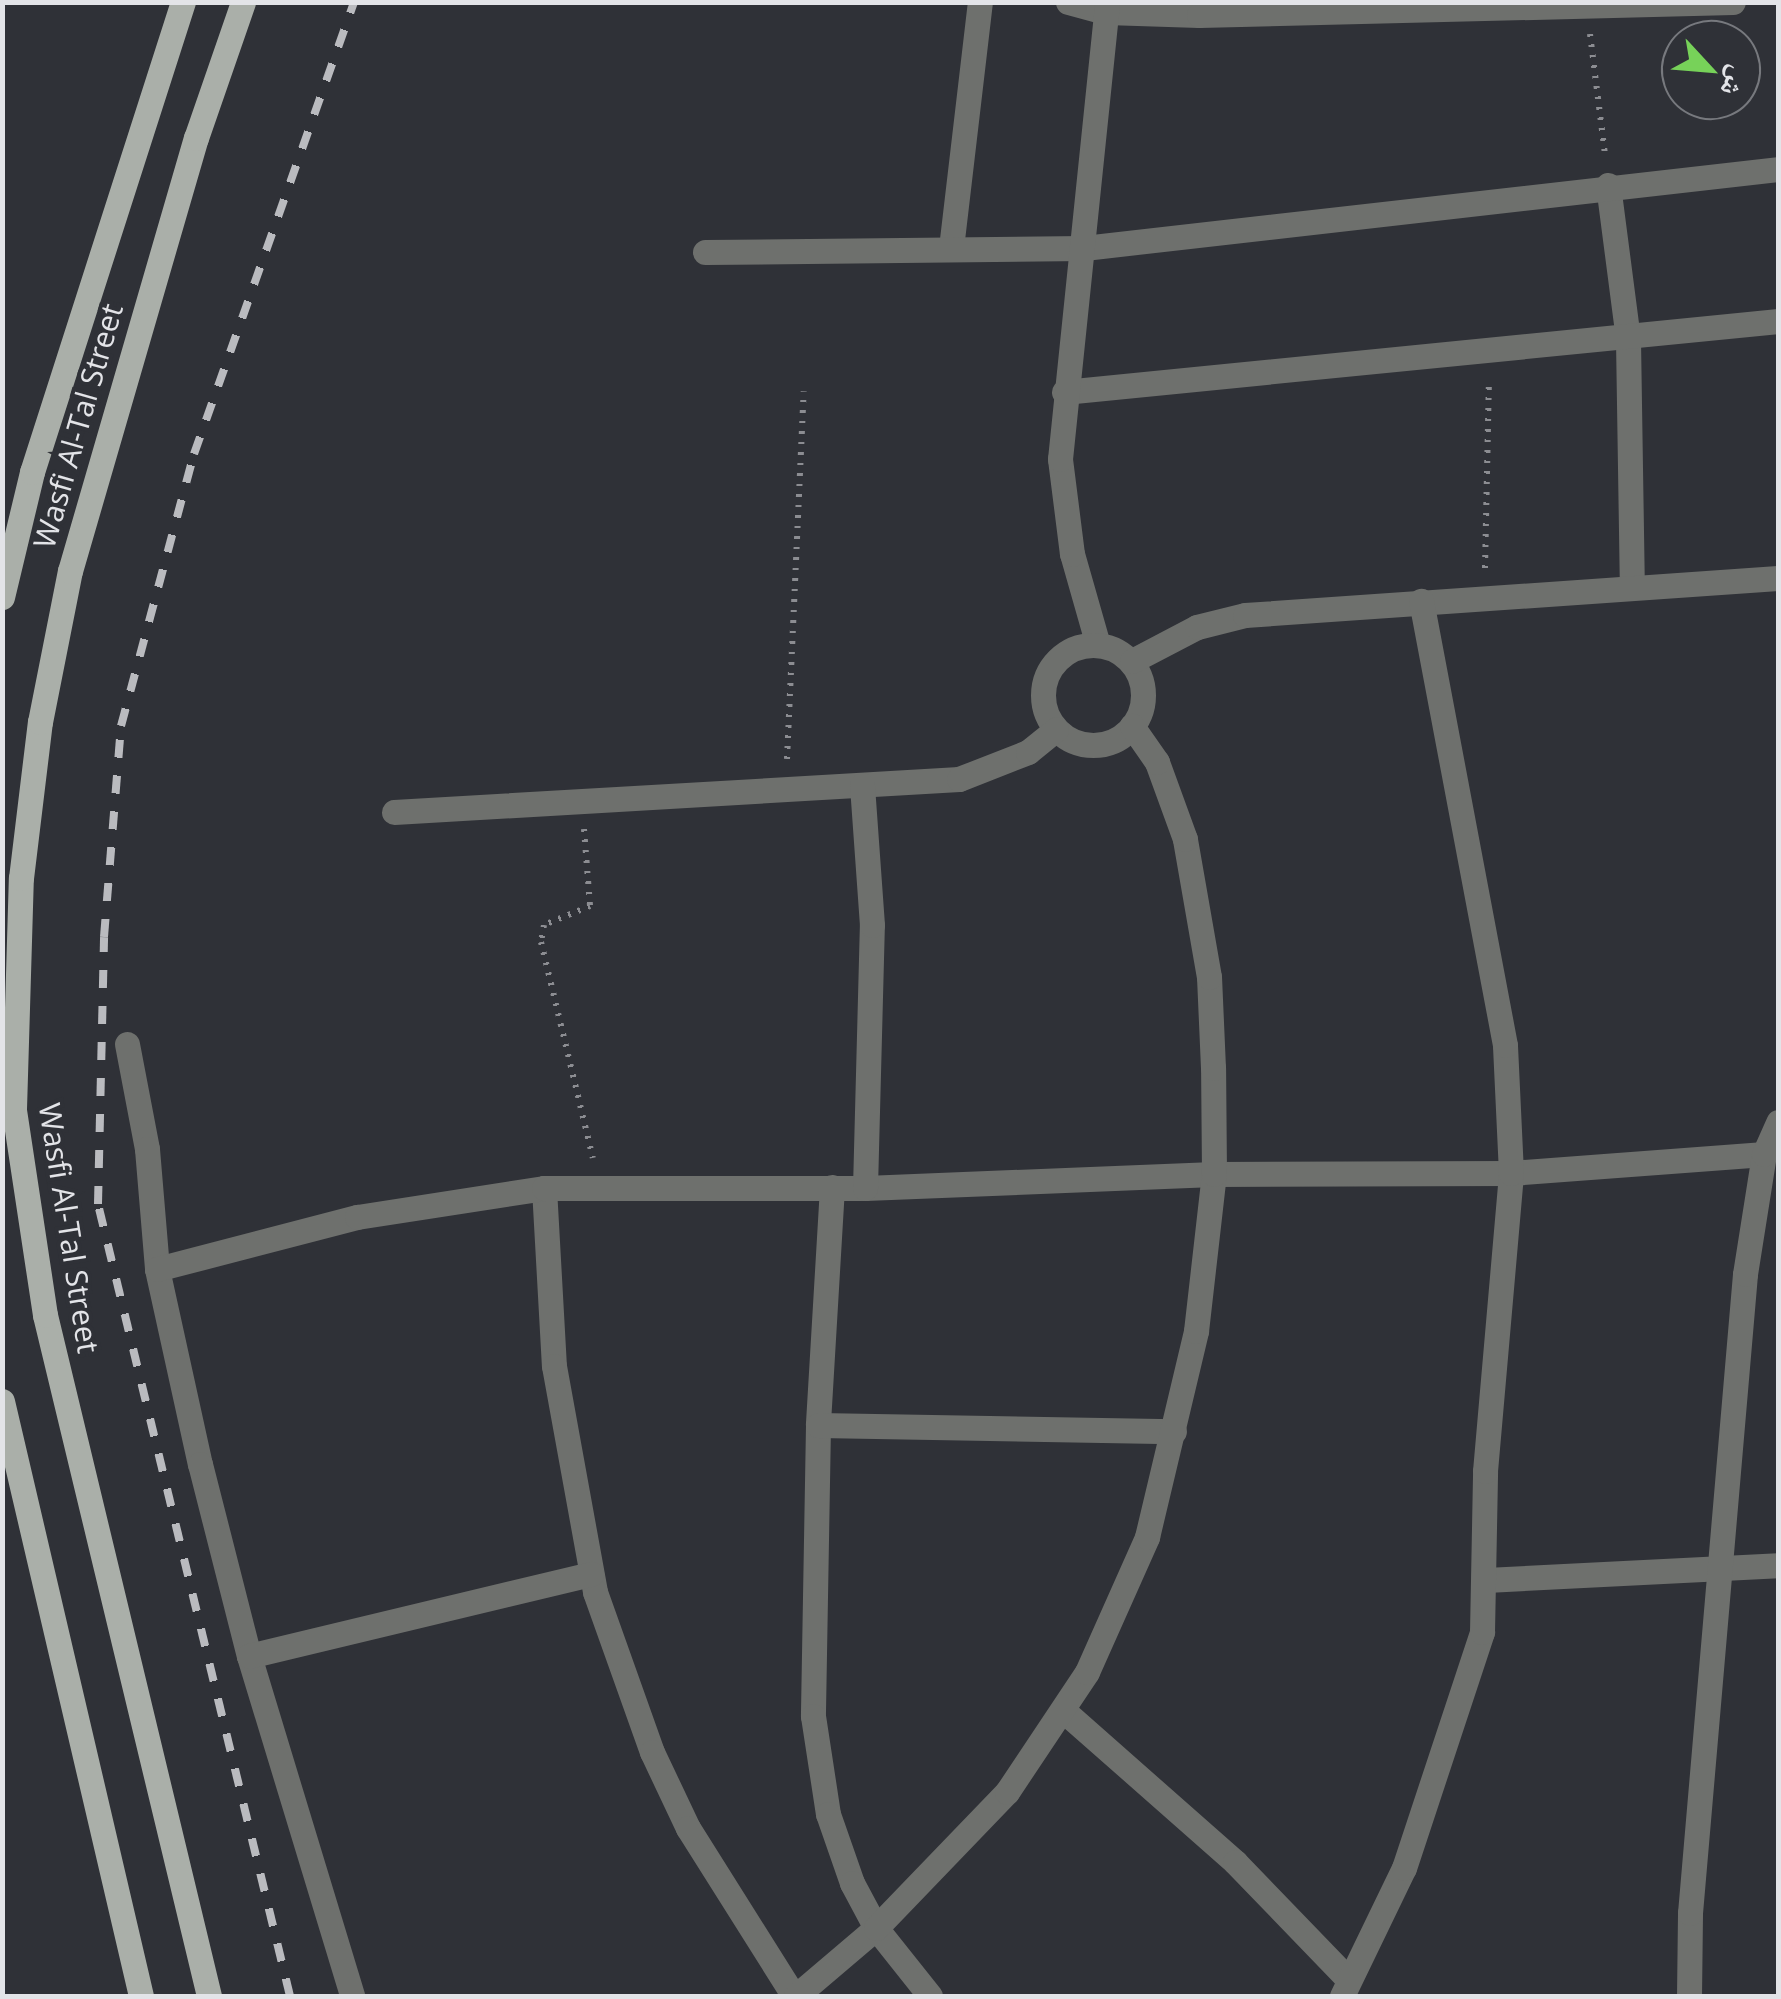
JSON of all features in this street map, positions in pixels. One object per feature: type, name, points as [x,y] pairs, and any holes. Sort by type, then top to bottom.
[{"type":"main road","name":"Wasfi Al-Tal Street","points":[[2,597],[32,472],[182,2]]},
{"type":"main road","name":"Wasfi Al-Tal Street","points":[[210,1996],[45,1315],[14,1109],[21,878],[40,722],[70,571],[196,138],[244,2]]},
{"type":"main road","points":[[2,1402],[141,1996]]},
{"type":"street","points":[[951,248],[980,2]]},
{"type":"street","points":[[1068,2],[1107,8],[1733,2]]},
{"type":"street","points":[[1098,645],[1062,504],[1064,392],[1084,248],[1107,8]]},
{"type":"street","points":[[705,252],[1084,248],[1608,186],[1778,170]]},
{"type":"street","points":[[1608,186],[1628,340],[1632,584]]},
{"type":"street","points":[[1064,392],[1490,346],[1628,340],[1778,320]]},
{"type":"street","points":[[1132,662],[1198,627],[1244,615],[1484,599],[1632,584],[1778,578]]},
{"type":"street","points":[[1064,1712],[1235,1862],[1346,1988],[1404,1868],[1482,1632],[1486,1471],[1511,1173],[1506,1045],[1420,601]]},
{"type":"street","points":[[1098,645],[1132,662],[1142,684],[1132,726],[1115,740],[1093,745],[1056,729],[1043,700],[1052,666],[1080,646],[1098,645]]},
{"type":"street","points":[[544,1188],[554,1366],[591,1574],[646,1736],[688,1828],[795,1996],[876,1928],[1007,1792],[1064,1712],[1147,1537],[1196,1331],[1214,1174],[1209,976],[1199,910],[1178,814],[1158,762],[1132,726]]},
{"type":"street","points":[[394,812],[976,776],[1028,752],[1056,729]]},
{"type":"street","points":[[862,784],[872,925],[865,1188]]},
{"type":"street","points":[[127,1044],[147,1149],[157,1268],[249,1656],[352,1996]]},
{"type":"street","points":[[1689,1996],[1691,1894],[1745,1274],[1764,1154],[1778,1122]]},
{"type":"street","points":[[157,1268],[357,1217],[544,1188],[596,1184],[865,1188],[1214,1174],[1511,1173],[1764,1154]]},
{"type":"street","points":[[832,1188],[818,1425],[812,1716],[835,1842],[876,1928],[930,1996]]},
{"type":"street","points":[[818,1425],[1174,1431]]},
{"type":"street","points":[[1486,1580],[1778,1564]]},
{"type":"street","points":[[249,1656],[591,1574]]},
{"type":"path","points":[[1586,5],[1608,186]]},
{"type":"path","points":[[1484,599],[1490,346]]},
{"type":"path","points":[[786,785],[804,391]]},
{"type":"path","points":[[580,803],[592,901],[544,925],[541,942],[596,1184]]},
{"type":"railway","points":[[290,1996],[98,1204],[104,937],[121,726],[194,454],[354,2]]}]
